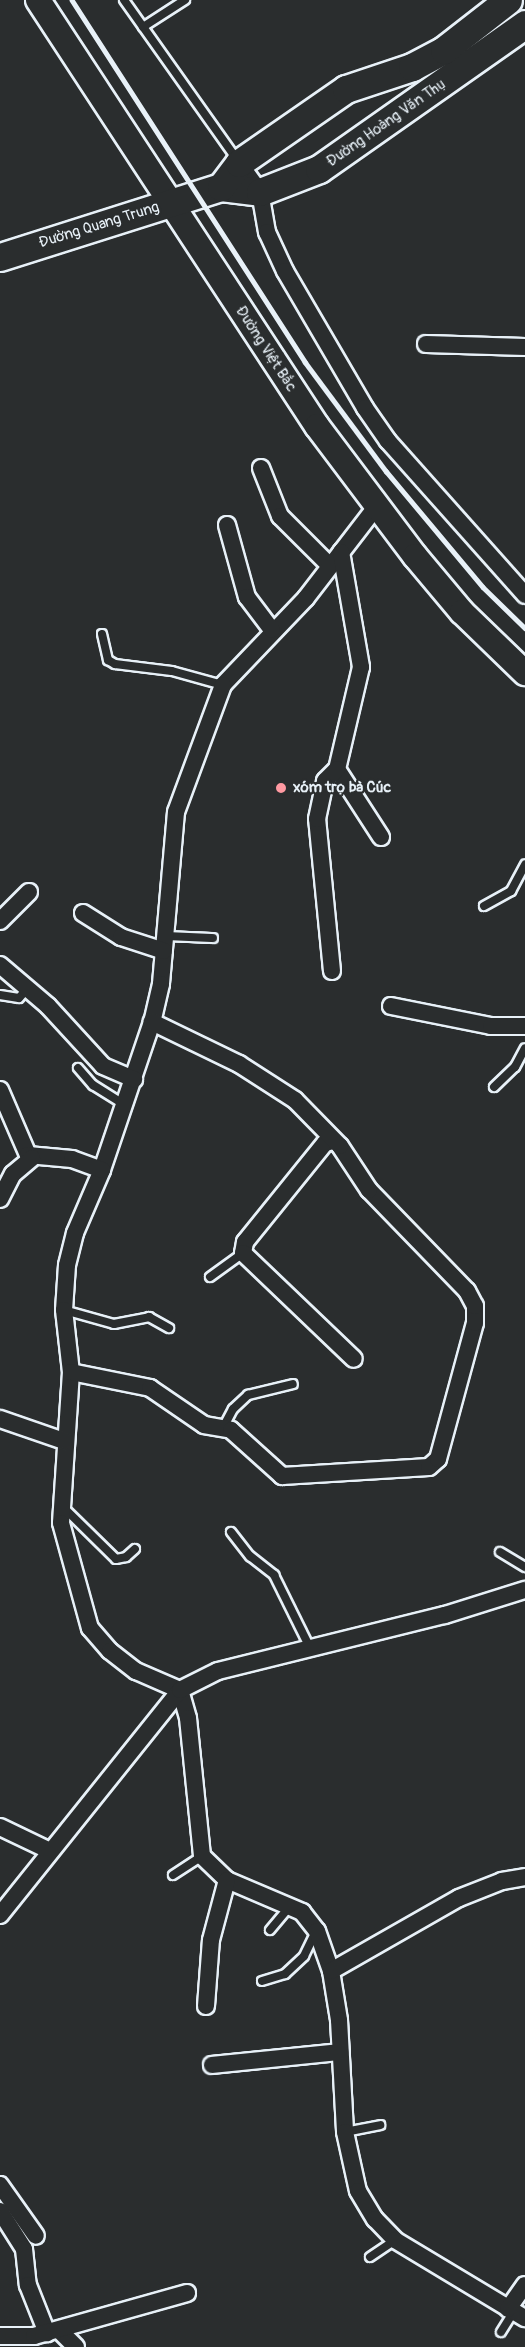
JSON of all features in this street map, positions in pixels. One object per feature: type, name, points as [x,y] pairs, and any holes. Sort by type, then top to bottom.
[{"type":"main road","name":"Đường Hoàng Văn Thụ","points":[[210,191],[239,163],[346,89],[412,67],[444,50],[508,0]]},
{"type":"main road","name":"Đường Hoàng Văn Thụ","points":[[210,191],[260,192],[319,170],[355,147],[525,24]]},
{"type":"main road","name":"Đường Quang Trung","points":[[1,254],[210,191]]},
{"type":"street","name":"Đường Việt Bắc","points":[[38,0],[311,418],[376,507],[462,612],[525,673]]},
{"type":"street","points":[[239,163],[260,192],[267,232],[285,271],[365,408],[424,483],[525,595]]},
{"type":"street","points":[[426,344],[525,347]]},
{"type":"street","points":[[261,468],[280,516],[330,566]]},
{"type":"street","points":[[180,1690],[136,1671],[110,1651],[90,1628],[61,1523],[64,1441],[71,1372],[64,1310],[67,1265],[75,1233],[102,1170],[152,1022],[164,943],[176,812],[223,686],[272,630],[306,598],[376,507]]},
{"type":"street","points":[[227,525],[247,597],[272,630]]},
{"type":"street","points":[[332,970],[316,819],[325,781],[337,769],[361,667],[341,552]]},
{"type":"street","points":[[337,769],[381,837]]},
{"type":"street","points":[[0,921],[29,892]]},
{"type":"street","points":[[83,913],[121,937],[164,943]]},
{"type":"street","points":[[0,965],[28,988],[103,1066],[134,1079]]},
{"type":"street","points":[[391,1006],[491,1026],[525,1026]]},
{"type":"street","points":[[71,1372],[141,1384],[204,1425],[224,1426],[278,1473],[288,1478],[429,1467],[438,1459],[475,1323],[475,1306],[467,1291],[369,1190],[340,1146],[295,1100],[273,1084],[152,1022]]},
{"type":"street","points":[[0,1090],[32,1158]]},
{"type":"street","points":[[333,1141],[325,1143],[259,1224],[245,1242],[243,1253],[354,1359]]},
{"type":"street","points":[[0,1199],[13,1174],[32,1158],[59,1157],[102,1170]]},
{"type":"street","points":[[0,1419],[64,1441]]},
{"type":"street","points":[[0,1915],[48,1850],[180,1690],[204,1675],[525,1590]]},
{"type":"street","points":[[180,1690],[188,1718],[202,1856],[227,1880],[291,1904],[302,1911],[316,1931],[331,1971],[340,2052],[345,2132],[358,2191],[375,2219],[395,2240],[516,2313],[525,2285]]},
{"type":"street","points":[[0,1827],[48,1850]]},
{"type":"street","points":[[331,1971],[459,1898],[502,1881],[525,1877]]},
{"type":"street","points":[[206,2006],[211,1940],[227,1880]]},
{"type":"street","points":[[212,2065],[340,2052]]},
{"type":"street","points":[[0,2185],[36,2236]]},
{"type":"street","points":[[0,2211],[24,2249],[28,2285],[53,2331],[76,2347]]},
{"type":"street","points":[[0,2336],[53,2331],[187,2293]]},
{"type":"lane","points":[[124,0],[239,163]]},
{"type":"lane","points":[[143,27],[185,0]]},
{"type":"lane","points":[[102,634],[108,660],[115,664],[172,671],[223,686]]},
{"type":"lane","points":[[484,906],[511,891],[525,865]]},
{"type":"lane","points":[[164,943],[213,938]]},
{"type":"lane","points":[[0,995],[19,998],[28,988]]},
{"type":"lane","points":[[494,1087],[515,1067],[525,1048]]},
{"type":"lane","points":[[78,1068],[93,1085],[124,1104]]},
{"type":"lane","points":[[210,1277],[243,1253]]},
{"type":"lane","points":[[64,1310],[114,1324],[149,1317],[169,1328]]},
{"type":"lane","points":[[224,1426],[233,1409],[248,1395],[293,1384]]},
{"type":"lane","points":[[60,1505],[116,1559],[126,1557],[135,1549]]},
{"type":"lane","points":[[231,1532],[250,1556],[274,1575],[310,1648]]},
{"type":"lane","points":[[500,1552],[525,1567]]},
{"type":"lane","points":[[173,1875],[202,1856]]},
{"type":"lane","points":[[270,1930],[291,1904]]},
{"type":"lane","points":[[262,1981],[285,1974],[304,1956],[316,1931]]},
{"type":"lane","points":[[345,2132],[380,2125]]},
{"type":"lane","points":[[370,2257],[395,2240]]},
{"type":"lane","points":[[501,2332],[516,2313]]},
{"type":"railway","points":[[72,0],[305,362],[386,471],[483,587],[525,628]]},
{"type":"place","name":"xóm trọ bà Cúc","points":[[281,788]]}]
